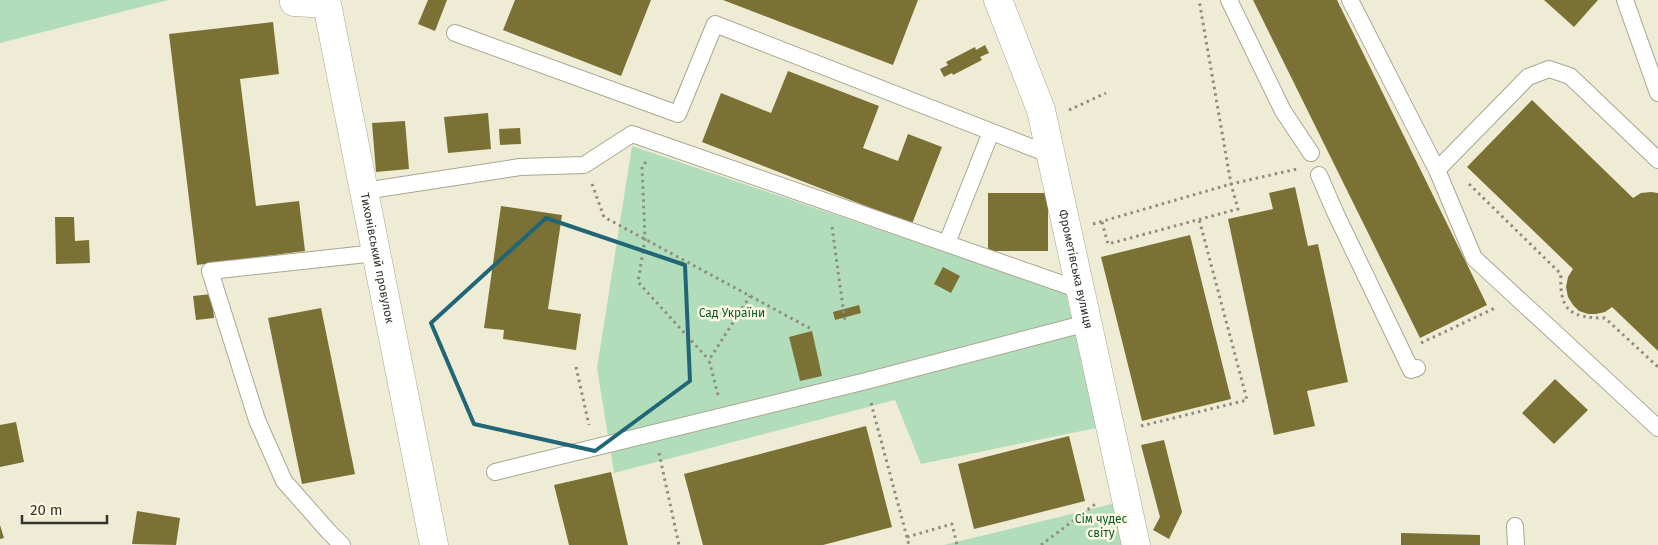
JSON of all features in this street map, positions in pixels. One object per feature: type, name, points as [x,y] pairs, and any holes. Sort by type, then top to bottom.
[{"type":"street","name":"Фрометівська вулиця","points":[[998,0],[1041,110],[1136,545]]},
{"type":"street","name":"Тихонівський провулок","points":[[294,2],[327,4],[434,545]]},
{"type":"lane","points":[[1229,0],[1283,111],[1310,154]]},
{"type":"lane","points":[[1350,0],[1437,170],[1474,258],[1658,428]]},
{"type":"lane","points":[[1625,0],[1658,93]]},
{"type":"lane","points":[[455,33],[678,114],[715,24],[1051,155]]},
{"type":"lane","points":[[1437,170],[1528,77],[1549,69],[1570,76],[1658,160]]},
{"type":"lane","points":[[948,243],[991,132]]},
{"type":"lane","points":[[364,191],[520,167],[584,165],[632,134],[1080,290]]},
{"type":"lane","points":[[1319,175],[1411,370],[1417,368]]},
{"type":"lane","points":[[342,545],[284,481],[257,420],[210,271],[376,253]]},
{"type":"lane","points":[[495,472],[866,381],[1087,323]]},
{"type":"lane","points":[[1515,526],[1516,545]]},
{"type":"path","points":[[1102,222],[1108,244],[1238,209],[1231,184],[1199,0]]},
{"type":"path","points":[[1044,122],[1106,93]]},
{"type":"path","points":[[663,144],[642,166],[645,239],[638,282],[709,360],[719,399]]},
{"type":"path","points":[[584,165],[604,216],[813,330]]},
{"type":"path","points":[[1068,232],[1231,184],[1301,168]]},
{"type":"path","points":[[1471,186],[1561,274],[1560,288],[1563,301],[1569,310],[1579,316],[1605,318],[1658,367]]},
{"type":"path","points":[[829,202],[844,322]]},
{"type":"path","points":[[1141,426],[1247,400],[1199,219]]},
{"type":"path","points":[[1417,345],[1494,309],[1513,294]]},
{"type":"path","points":[[709,360],[750,296]]},
{"type":"path","points":[[576,367],[594,448]]},
{"type":"path","points":[[866,381],[909,545]]},
{"type":"path","points":[[654,433],[679,545]]},
{"type":"path","points":[[1041,545],[1099,501]]},
{"type":"path","points":[[907,537],[952,524],[957,545]]},
{"type":"highlighted area","points":[[546,218],[685,265],[690,381],[595,451],[474,424],[431,323]]},
{"type":"green space","points":[[0,0],[168,0],[0,43]]},
{"type":"green space","name":"Сад України","points":[[632,146],[1066,293],[1096,428],[921,464],[895,400],[614,473],[597,368]]},
{"type":"green space","name":"Сім чудес світу","points":[[1116,503],[1126,545],[944,545]]},
{"type":"building","points":[[428,0],[447,0],[435,31],[418,24]]},
{"type":"building","points":[[515,0],[651,0],[621,76],[503,30]]},
{"type":"building","points":[[723,0],[918,0],[893,65]]},
{"type":"building","points":[[1253,0],[1337,0],[1487,305],[1420,338]]},
{"type":"building","points":[[1544,0],[1598,0],[1574,27]]},
{"type":"building","points":[[273,22],[279,74],[240,79],[256,206],[299,201],[305,251],[197,265],[169,34]]},
{"type":"building","points":[[985,45],[989,53],[980,57],[982,60],[953,75],[952,73],[944,77],[940,69],[948,65],[946,62],[975,47],[976,50]]},
{"type":"building","points":[[788,71],[879,106],[863,148],[898,161],[908,134],[942,147],[912,224],[702,142],[721,93],[771,113]]},
{"type":"building","points":[[1532,100],[1633,198],[1641,193],[1658,193],[1658,351],[1612,307],[1605,312],[1596,314],[1579,311],[1568,297],[1566,287],[1568,277],[1573,269],[1467,167]]},
{"type":"building","points":[[488,113],[491,149],[448,153],[444,117]]},
{"type":"building","points":[[405,121],[409,169],[376,172],[372,123]]},
{"type":"building","points":[[520,128],[521,144],[500,145],[499,129]]},
{"type":"building","points":[[1295,187],[1308,246],[1318,244],[1348,382],[1307,391],[1315,426],[1274,435],[1228,219],[1273,209],[1269,193]]},
{"type":"building","points":[[988,193],[1048,193],[1048,251],[988,251]]},
{"type":"building","points":[[501,206],[562,215],[548,309],[581,314],[576,350],[503,339],[504,330],[484,328]]},
{"type":"building","points":[[55,217],[74,217],[75,241],[89,240],[90,263],[56,264]]},
{"type":"building","points":[[1190,235],[1231,399],[1142,421],[1101,257]]},
{"type":"building","points":[[943,267],[960,276],[951,293],[934,284]]},
{"type":"building","points":[[212,294],[214,318],[196,320],[193,296]]},
{"type":"building","points":[[859,305],[861,313],[835,320],[833,312]]},
{"type":"building","points":[[321,308],[355,474],[302,484],[268,318]]},
{"type":"building","points":[[812,331],[822,376],[800,381],[789,337]]},
{"type":"building","points":[[1555,379],[1588,410],[1554,444],[1522,413]]},
{"type":"building","points":[[16,422],[24,462],[0,467],[0,425]]},
{"type":"building","points":[[866,426],[892,527],[823,545],[703,545],[684,474]]},
{"type":"building","points":[[1069,436],[1085,501],[974,529],[958,464]]},
{"type":"building","points":[[1164,440],[1182,512],[1169,539],[1153,530],[1160,517],[1141,445]]},
{"type":"building","points":[[611,472],[628,545],[569,545],[554,485]]},
{"type":"building","points":[[137,511],[180,518],[176,545],[132,544]]},
{"type":"building","points":[[0,525],[4,538],[0,539]]},
{"type":"building","points":[[1401,533],[1480,535],[1480,545],[1401,545]]}]
